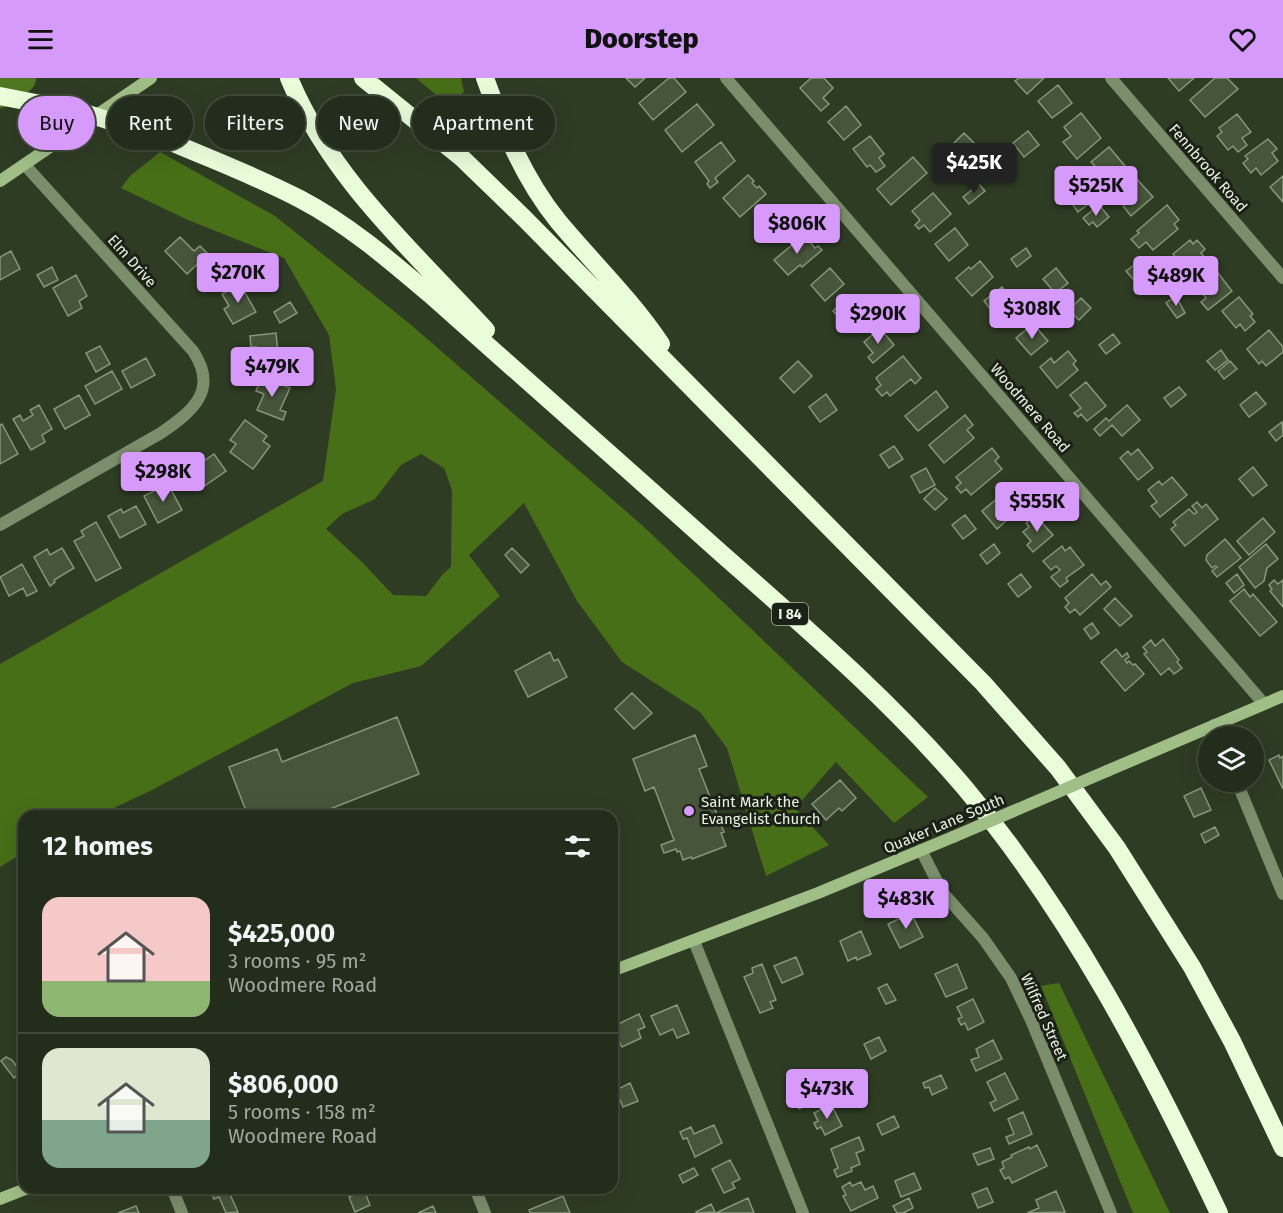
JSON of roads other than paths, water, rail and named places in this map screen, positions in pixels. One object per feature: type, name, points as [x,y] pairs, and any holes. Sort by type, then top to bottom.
[{"type":"highway","points":[[289,78],[315,129],[354,186],[392,231],[493,338],[533,386]]},
{"type":"highway","points":[[363,78],[427,128],[483,178],[983,683],[1058,768],[1117,848],[1187,958],[1232,1041],[1283,1148]]},
{"type":"highway","points":[[485,78],[512,146],[536,191],[557,220],[638,312],[685,381]]},
{"type":"highway","name":"I 84","points":[[0,96],[82,112],[157,136],[300,199],[361,239],[415,282],[840,660],[917,736],[966,789],[1033,877],[1091,966],[1157,1084],[1219,1213]]},
{"type":"main road","points":[[0,181],[151,78]]},
{"type":"main road","name":"Quaker Lane South","points":[[1225,726],[1283,696]]},
{"type":"main road","name":"Quaker Lane South","points":[[618,969],[694,941],[921,850],[1107,771],[1198,738]]},
{"type":"main road","points":[[0,1199],[18,1192]]},
{"type":"street","name":"Woodmere Road","points":[[726,78],[1264,704]]},
{"type":"street","name":"Fennbrook Road","points":[[1111,78],[1283,278]]},
{"type":"street","name":"Elm Drive","points":[[0,525],[182,419],[196,405],[204,381],[201,366],[193,351],[25,165]]},
{"type":"street","points":[[1241,792],[1283,894]]},
{"type":"street","name":"Wilfred Street","points":[[921,850],[943,893],[983,938],[1011,978],[1031,1020],[1111,1213]]},
{"type":"street","points":[[694,941],[803,1213]]},
{"type":"street","points":[[174,1194],[182,1213]]},
{"type":"street","points":[[477,1194],[485,1213]]},
{"type":"waterway","points":[[0,92],[20,78]]},
{"type":"place","name":"Saint Mark the Evangelist Church","points":[[689,811]]}]
